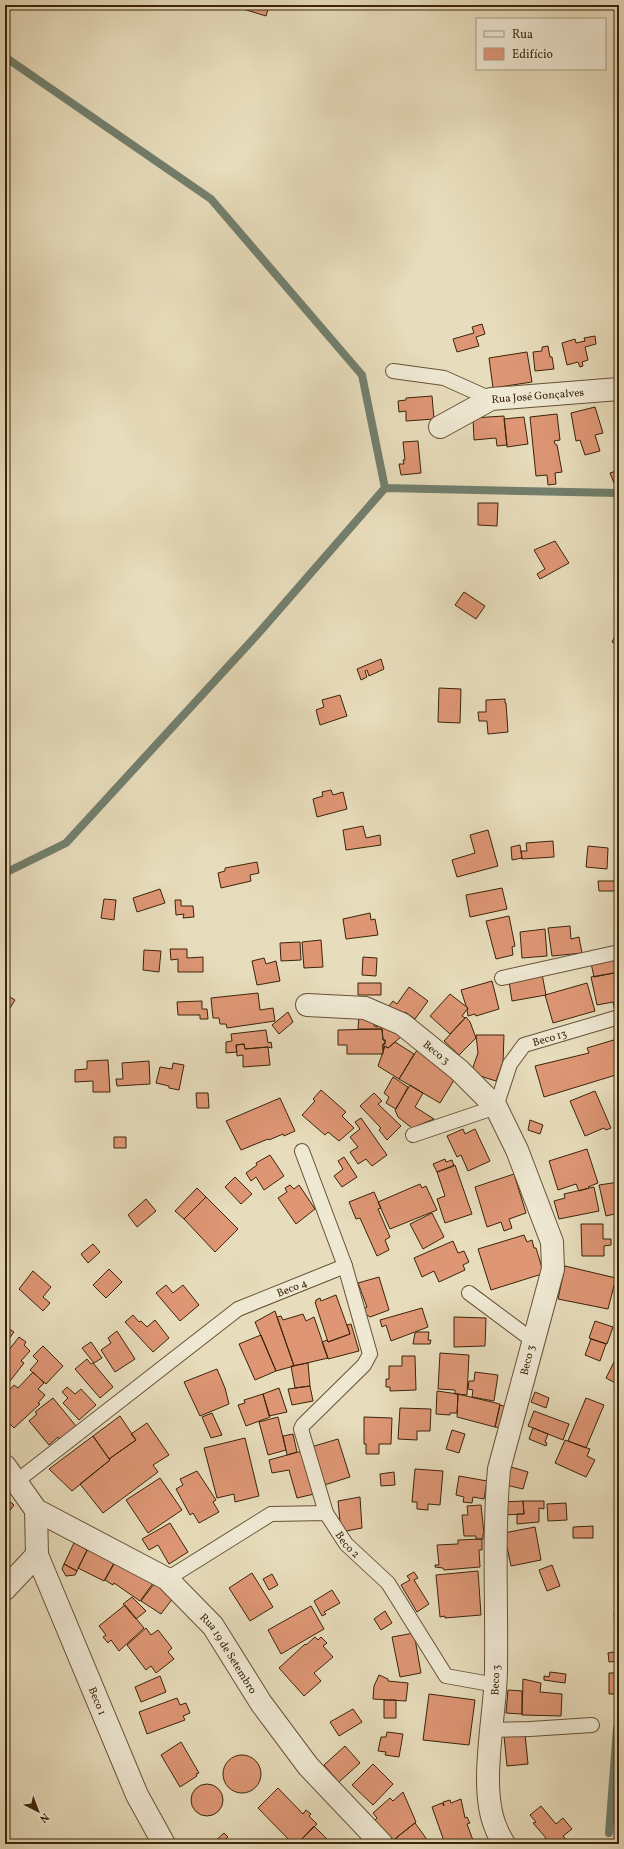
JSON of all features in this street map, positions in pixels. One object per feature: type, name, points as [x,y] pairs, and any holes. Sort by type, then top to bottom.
[{"type":"street","name":"Rua José Gonçalves","points":[[440,427],[491,399],[619,389]]},
{"type":"street","name":"Beco 3","points":[[307,1004],[365,1008],[402,1024],[459,1070],[496,1108],[517,1150],[552,1242],[553,1269],[532,1340],[499,1476],[496,1503],[496,1685],[488,1771],[489,1801],[495,1827],[504,1844]]},
{"type":"street","points":[[5,1589],[37,1555],[36,1510],[11,1474]]},
{"type":"street","name":"Rua 19 de Setembro","points":[[36,1510],[167,1579],[213,1626],[261,1703],[308,1766],[382,1844]]},
{"type":"street","name":"Beco 1","points":[[37,1555],[138,1795],[164,1844]]},
{"type":"lane","points":[[393,371],[444,378],[491,399]]},
{"type":"lane","points":[[502,978],[619,952]]},
{"type":"lane","name":"Beco 13","points":[[496,1108],[510,1064],[524,1045],[619,1017]]},
{"type":"lane","points":[[413,1135],[496,1108]]},
{"type":"lane","points":[[167,1579],[271,1514],[326,1513],[301,1428],[364,1365],[370,1354],[345,1266],[302,1151]]},
{"type":"lane","name":"Beco 4","points":[[11,1474],[238,1309],[345,1266]]},
{"type":"lane","points":[[469,1293],[532,1340]]},
{"type":"lane","name":"Beco 2","points":[[326,1513],[346,1544],[388,1583],[446,1676],[496,1685]]},
{"type":"lane","points":[[491,1730],[592,1725]]},
{"type":"building","points":[[244,5],[269,6],[266,16],[243,9]]},
{"type":"building","points":[[482,324],[485,334],[476,337],[479,346],[457,352],[453,339],[474,333],[472,327]]},
{"type":"building","points":[[595,336],[596,344],[585,347],[588,360],[582,362],[583,366],[580,367],[578,362],[567,365],[562,343],[575,339],[576,343],[585,341],[584,338]]},
{"type":"building","points":[[548,346],[554,369],[535,371],[533,352],[542,351],[542,347]]},
{"type":"building","points":[[527,352],[532,382],[493,388],[489,358]]},
{"type":"building","points":[[616,352],[619,352],[619,371],[615,371]]},
{"type":"building","points":[[432,396],[434,419],[406,421],[406,411],[399,412],[398,401],[406,400],[406,398]]},
{"type":"building","points":[[595,407],[603,433],[595,435],[600,451],[585,455],[580,440],[576,441],[571,413]]},
{"type":"building","points":[[557,414],[560,440],[554,441],[557,445],[562,472],[555,473],[556,484],[548,485],[547,475],[536,476],[530,417]]},
{"type":"building","points":[[504,416],[507,445],[497,446],[496,438],[474,440],[473,418]]},
{"type":"building","points":[[524,417],[528,444],[507,447],[504,419]]},
{"type":"building","points":[[418,441],[421,473],[401,475],[399,464],[404,464],[403,460],[405,460],[403,442]]},
{"type":"building","points":[[619,470],[619,487],[616,488],[610,473]]},
{"type":"building","points":[[478,503],[498,503],[497,526],[478,525]]},
{"type":"building","points":[[555,541],[569,563],[540,579],[537,574],[545,569],[534,550]]},
{"type":"building","points":[[464,592],[485,606],[476,619],[455,605]]},
{"type":"building","points":[[618,631],[619,649],[616,647],[618,645],[612,642]]},
{"type":"building","points":[[381,659],[384,669],[369,676],[367,670],[365,671],[367,677],[361,680],[357,669]]},
{"type":"building","points":[[439,688],[461,689],[460,723],[438,722]]},
{"type":"building","points":[[340,695],[347,716],[320,725],[316,710],[324,707],[322,700]]},
{"type":"building","points":[[505,699],[508,732],[488,734],[487,721],[479,721],[478,712],[486,712],[486,700]]},
{"type":"building","points":[[331,790],[333,795],[343,792],[347,809],[317,817],[313,799],[323,796],[322,792]]},
{"type":"building","points":[[363,826],[366,838],[380,835],[381,845],[346,850],[343,830]]},
{"type":"building","points":[[488,830],[498,866],[457,877],[452,860],[475,853],[470,835]]},
{"type":"building","points":[[553,841],[554,857],[522,859],[521,851],[527,851],[526,843]]},
{"type":"building","points":[[520,845],[522,858],[512,860],[511,847]]},
{"type":"building","points":[[588,846],[608,848],[607,869],[586,867]]},
{"type":"building","points":[[257,862],[259,873],[250,875],[251,881],[221,888],[218,873],[225,871],[225,868]]},
{"type":"building","points":[[598,881],[616,881],[616,891],[599,891]]},
{"type":"building","points":[[502,888],[507,909],[470,917],[466,895]]},
{"type":"building","points":[[160,889],[165,903],[137,912],[133,898]]},
{"type":"building","points":[[104,899],[116,900],[114,920],[101,918]]},
{"type":"building","points":[[175,900],[181,900],[181,906],[193,906],[194,917],[183,918],[184,914],[176,915]]},
{"type":"building","points":[[370,913],[371,920],[375,919],[378,935],[346,939],[343,919]]},
{"type":"building","points":[[509,916],[515,946],[512,947],[513,955],[496,959],[486,921]]},
{"type":"building","points":[[570,926],[571,939],[579,937],[582,953],[552,956],[548,928]]},
{"type":"building","points":[[545,929],[547,956],[522,958],[520,932]]},
{"type":"building","points":[[321,940],[323,967],[304,968],[302,942]]},
{"type":"building","points":[[300,942],[301,960],[281,961],[280,943]]},
{"type":"building","points":[[170,949],[187,949],[187,958],[203,957],[203,972],[178,972],[178,959],[171,960]]},
{"type":"building","points":[[144,950],[161,951],[159,972],[143,970]]},
{"type":"building","points":[[363,957],[377,958],[376,976],[362,975]]},
{"type":"building","points":[[264,958],[266,964],[276,961],[280,981],[257,985],[252,961]]},
{"type":"building","points":[[619,958],[619,972],[594,977],[591,963]]},
{"type":"building","points":[[619,972],[619,1010],[615,1011],[613,1002],[597,1005],[591,977]]},
{"type":"building","points":[[542,974],[546,995],[512,1001],[509,981]]},
{"type":"building","points":[[492,981],[499,1009],[476,1016],[475,1014],[468,1016],[468,1008],[461,990]]},
{"type":"building","points":[[358,983],[381,983],[381,995],[358,995]]},
{"type":"building","points":[[587,983],[595,1011],[553,1023],[545,995]]},
{"type":"building","points":[[409,987],[428,1001],[415,1019],[405,1012],[402,1016],[389,1006],[393,1001],[397,1004]]},
{"type":"building","points":[[258,993],[260,1010],[273,1008],[275,1021],[227,1028],[226,1024],[220,1024],[219,1018],[213,1018],[211,998]]},
{"type":"building","points":[[5,994],[15,1000],[5,1016]]},
{"type":"building","points":[[450,994],[468,1008],[462,1016],[465,1018],[450,1034],[430,1016]]},
{"type":"building","points":[[202,1001],[202,1009],[207,1009],[208,1019],[200,1019],[200,1015],[178,1015],[177,1002]]},
{"type":"building","points":[[288,1012],[293,1022],[279,1034],[272,1025]]},
{"type":"building","points":[[359,1016],[376,1020],[374,1026],[378,1027],[380,1021],[402,1036],[388,1048],[385,1046],[383,1050],[385,1040],[383,1040],[382,1029],[358,1029]]},
{"type":"building","points":[[466,1017],[470,1022],[476,1038],[459,1055],[444,1041]]},
{"type":"building","points":[[382,1029],[383,1040],[385,1040],[385,1044],[383,1044],[383,1054],[347,1054],[347,1045],[338,1045],[338,1030]]},
{"type":"building","points":[[266,1030],[268,1043],[271,1042],[272,1048],[245,1049],[244,1044],[236,1045],[237,1052],[226,1053],[226,1042],[232,1041],[231,1034]]},
{"type":"building","points":[[476,1035],[504,1035],[503,1062],[496,1081],[471,1073],[478,1053]]},
{"type":"building","points":[[619,1039],[619,1074],[544,1097],[535,1066],[589,1053],[587,1048]]},
{"type":"building","points":[[395,1042],[414,1054],[399,1079],[378,1066],[385,1046],[388,1048]]},
{"type":"building","points":[[244,1044],[245,1049],[268,1047],[270,1065],[243,1067],[243,1055],[237,1056],[236,1045]]},
{"type":"building","points":[[419,1047],[457,1075],[440,1103],[399,1079]]},
{"type":"building","points":[[108,1060],[110,1092],[93,1092],[93,1081],[75,1082],[75,1070],[87,1069],[87,1061]]},
{"type":"building","points":[[149,1061],[150,1084],[117,1086],[116,1079],[123,1079],[122,1063]]},
{"type":"building","points":[[173,1063],[184,1065],[179,1090],[156,1083],[160,1067],[172,1069]]},
{"type":"building","points":[[393,1077],[408,1087],[396,1109],[386,1103],[389,1097],[384,1093]]},
{"type":"building","points":[[410,1085],[423,1093],[415,1107],[434,1119],[412,1128],[398,1117],[395,1110]]},
{"type":"building","points":[[321,1090],[346,1112],[342,1116],[354,1128],[339,1141],[328,1132],[325,1135],[302,1115],[315,1101],[313,1099]]},
{"type":"building","points":[[595,1091],[611,1128],[606,1130],[604,1128],[585,1136],[570,1101]]},
{"type":"building","points":[[196,1093],[208,1093],[209,1108],[197,1108]]},
{"type":"building","points":[[374,1093],[382,1101],[378,1104],[401,1126],[387,1140],[379,1130],[381,1128],[360,1106]]},
{"type":"building","points":[[280,1098],[295,1131],[284,1136],[283,1134],[269,1140],[268,1139],[241,1150],[226,1121]]},
{"type":"building","points":[[361,1118],[387,1155],[372,1166],[366,1159],[358,1164],[350,1152],[358,1147],[350,1137],[360,1129],[355,1122]]},
{"type":"building","points":[[530,1120],[543,1125],[540,1134],[528,1130]]},
{"type":"building","points":[[463,1129],[465,1134],[475,1129],[490,1161],[468,1171],[461,1155],[457,1157],[447,1136]]},
{"type":"building","points":[[114,1137],[126,1137],[126,1148],[114,1148]]},
{"type":"building","points":[[587,1149],[598,1183],[579,1191],[576,1184],[558,1190],[549,1161]]},
{"type":"building","points":[[270,1155],[284,1176],[264,1190],[256,1177],[251,1181],[246,1173],[257,1165],[256,1163]]},
{"type":"building","points":[[344,1157],[357,1177],[342,1187],[334,1176],[343,1169],[338,1161]]},
{"type":"building","points":[[445,1159],[446,1162],[452,1160],[454,1166],[437,1172],[433,1164]]},
{"type":"building","points":[[455,1165],[472,1214],[445,1223],[437,1199],[445,1196],[437,1172]]},
{"type":"building","points":[[514,1174],[526,1213],[509,1219],[512,1228],[504,1231],[501,1222],[487,1227],[475,1187]]},
{"type":"building","points":[[235,1177],[252,1194],[241,1204],[225,1187]]},
{"type":"building","points":[[619,1182],[619,1213],[606,1216],[599,1185]]},
{"type":"building","points":[[420,1184],[422,1188],[426,1186],[437,1210],[390,1229],[378,1202]]},
{"type":"building","points":[[290,1185],[294,1189],[299,1185],[315,1209],[296,1224],[278,1198],[287,1192],[285,1188]]},
{"type":"building","points":[[594,1187],[599,1211],[559,1219],[554,1201],[565,1198],[564,1194]]},
{"type":"building","points":[[197,1188],[206,1197],[184,1219],[175,1211]]},
{"type":"building","points":[[374,1192],[381,1208],[378,1209],[390,1237],[385,1240],[389,1250],[377,1256],[360,1218],[356,1219],[349,1202]]},
{"type":"building","points":[[206,1197],[238,1229],[215,1252],[184,1219]]},
{"type":"building","points":[[146,1199],[156,1211],[137,1227],[128,1215]]},
{"type":"building","points":[[432,1213],[444,1237],[423,1249],[410,1224]]},
{"type":"building","points":[[581,1224],[603,1224],[603,1239],[611,1239],[611,1245],[604,1246],[604,1256],[582,1256]]},
{"type":"building","points":[[524,1235],[527,1242],[532,1240],[534,1248],[536,1248],[543,1271],[542,1274],[491,1290],[478,1249]]},
{"type":"building","points":[[453,1241],[458,1253],[464,1251],[469,1262],[463,1265],[465,1270],[439,1282],[434,1271],[422,1277],[414,1258]]},
{"type":"building","points":[[93,1244],[100,1252],[88,1263],[81,1254]]},
{"type":"building","points":[[565,1266],[616,1278],[608,1309],[558,1299]]},
{"type":"building","points":[[109,1269],[122,1282],[106,1298],[93,1285]]},
{"type":"building","points":[[33,1271],[51,1287],[43,1297],[50,1303],[43,1311],[19,1289]]},
{"type":"building","points":[[379,1277],[389,1310],[370,1317],[364,1313],[363,1309],[367,1307],[358,1283]]},
{"type":"building","points":[[166,1285],[173,1293],[183,1285],[199,1305],[180,1321],[156,1293]]},
{"type":"building","points":[[336,1295],[350,1334],[328,1342],[315,1302],[320,1298],[321,1301]]},
{"type":"building","points":[[422,1308],[428,1327],[391,1341],[386,1325],[382,1327],[380,1320]]},
{"type":"building","points":[[275,1311],[294,1366],[276,1371],[255,1322]]},
{"type":"building","points":[[303,1314],[306,1321],[314,1317],[328,1358],[294,1366],[277,1317],[281,1316],[283,1320]]},
{"type":"building","points":[[133,1315],[139,1322],[141,1321],[147,1327],[155,1320],[169,1338],[153,1352],[125,1322]]},
{"type":"building","points":[[454,1317],[486,1318],[485,1346],[454,1347]]},
{"type":"building","points":[[595,1321],[613,1327],[607,1344],[589,1338]]},
{"type":"building","points":[[351,1324],[359,1351],[328,1359],[322,1342],[327,1340],[328,1342],[350,1334],[347,1325]]},
{"type":"building","points":[[5,1326],[14,1332],[5,1344]]},
{"type":"building","points":[[117,1331],[135,1359],[115,1372],[101,1350],[111,1343],[108,1338]]},
{"type":"building","points":[[429,1332],[428,1340],[431,1340],[430,1344],[413,1344],[415,1333]]},
{"type":"building","points":[[261,1335],[276,1371],[255,1380],[239,1344]]},
{"type":"building","points":[[19,1337],[26,1342],[24,1345],[30,1351],[21,1361],[24,1363],[7,1385],[5,1383],[5,1355]]},
{"type":"building","points":[[591,1339],[606,1344],[600,1361],[585,1355]]},
{"type":"building","points":[[91,1342],[102,1358],[94,1363],[82,1348]]},
{"type":"building","points":[[43,1346],[63,1366],[46,1384],[30,1370],[38,1361],[33,1356]]},
{"type":"building","points":[[440,1353],[469,1355],[467,1395],[455,1394],[455,1390],[438,1389]]},
{"type":"building","points":[[402,1356],[415,1356],[416,1390],[390,1391],[390,1387],[386,1387],[386,1379],[389,1379],[389,1366],[402,1366]]},
{"type":"building","points":[[616,1358],[619,1359],[619,1385],[606,1378]]},
{"type":"building","points":[[87,1359],[91,1364],[93,1363],[113,1387],[100,1398],[75,1369]]},
{"type":"building","points":[[308,1363],[310,1386],[295,1388],[291,1366]]},
{"type":"building","points":[[217,1369],[225,1388],[229,1404],[200,1416],[184,1382]]},
{"type":"building","points":[[33,1372],[44,1383],[38,1389],[45,1395],[38,1403],[40,1404],[14,1428],[5,1419],[5,1395],[14,1385],[18,1388]]},
{"type":"building","points":[[475,1372],[498,1375],[494,1401],[472,1397],[473,1390],[468,1389],[469,1381],[474,1381]]},
{"type":"building","points":[[310,1386],[313,1401],[292,1405],[288,1389]]},
{"type":"building","points":[[67,1387],[75,1394],[81,1389],[96,1405],[79,1420],[63,1403],[68,1398],[62,1392]]},
{"type":"building","points":[[279,1388],[287,1412],[269,1416],[263,1394]]},
{"type":"building","points":[[437,1391],[458,1394],[457,1413],[450,1413],[450,1415],[436,1414]]},
{"type":"building","points":[[535,1392],[549,1398],[546,1408],[531,1402]]},
{"type":"building","points":[[263,1394],[270,1417],[246,1426],[238,1405],[245,1403],[244,1400]]},
{"type":"building","points":[[458,1394],[500,1404],[495,1427],[457,1417]]},
{"type":"building","points":[[53,1398],[76,1426],[60,1440],[58,1437],[49,1445],[29,1421],[37,1414],[35,1412]]},
{"type":"building","points":[[586,1398],[604,1405],[586,1448],[568,1441]]},
{"type":"building","points":[[500,1405],[508,1407],[502,1428],[495,1427]]},
{"type":"building","points":[[400,1408],[431,1409],[430,1431],[417,1431],[417,1440],[398,1439]]},
{"type":"building","points":[[534,1411],[569,1424],[563,1440],[528,1426]]},
{"type":"building","points":[[212,1413],[222,1435],[211,1438],[202,1417]]},
{"type":"building","points":[[120,1416],[136,1440],[109,1459],[93,1436]]},
{"type":"building","points":[[278,1417],[286,1450],[268,1455],[259,1422]]},
{"type":"building","points":[[364,1417],[392,1418],[391,1444],[379,1444],[379,1454],[366,1454],[366,1444],[364,1444]]},
{"type":"building","points":[[147,1423],[169,1455],[153,1465],[158,1472],[103,1513],[80,1484],[110,1460],[109,1459],[136,1440],[131,1434]]},
{"type":"building","points":[[533,1428],[548,1434],[545,1442],[547,1443],[546,1446],[529,1439]]},
{"type":"building","points":[[452,1430],[465,1434],[459,1453],[446,1449]]},
{"type":"building","points":[[293,1434],[297,1452],[287,1455],[283,1436]]},
{"type":"building","points":[[93,1436],[110,1460],[72,1491],[49,1469]]},
{"type":"building","points":[[245,1438],[259,1496],[235,1502],[234,1494],[217,1498],[204,1448]]},
{"type":"building","points":[[338,1439],[350,1477],[321,1486],[311,1447]]},
{"type":"building","points":[[565,1440],[590,1449],[587,1456],[595,1460],[586,1477],[555,1463]]},
{"type":"building","points":[[302,1451],[314,1494],[297,1498],[289,1470],[272,1473],[269,1460]]},
{"type":"building","points":[[511,1467],[528,1472],[523,1489],[506,1485]]},
{"type":"building","points":[[415,1469],[443,1471],[440,1505],[428,1504],[428,1510],[417,1509],[417,1502],[412,1502]]},
{"type":"building","points":[[197,1471],[216,1500],[213,1502],[219,1512],[199,1523],[193,1513],[190,1515],[176,1489],[183,1485],[180,1479]]},
{"type":"building","points":[[394,1472],[395,1485],[381,1486],[380,1474]]},
{"type":"building","points":[[459,1476],[487,1481],[484,1499],[473,1497],[472,1503],[463,1502],[464,1497],[456,1495]]},
{"type":"building","points":[[160,1478],[182,1510],[148,1533],[126,1500]]},
{"type":"building","points":[[360,1497],[362,1528],[341,1532],[338,1501]]},
{"type":"building","points":[[5,1498],[14,1505],[5,1517]]},
{"type":"building","points":[[523,1501],[544,1501],[544,1509],[539,1508],[539,1522],[517,1524],[517,1514],[524,1514]]},
{"type":"building","points":[[523,1501],[524,1514],[503,1515],[503,1502]]},
{"type":"building","points":[[566,1503],[567,1520],[548,1521],[547,1504]]},
{"type":"building","points":[[481,1505],[484,1534],[483,1539],[476,1539],[476,1536],[464,1536],[462,1515],[468,1515],[467,1506]]},
{"type":"building","points":[[170,1523],[188,1552],[169,1564],[158,1545],[149,1550],[142,1539]]},
{"type":"building","points":[[593,1526],[593,1538],[573,1538],[573,1527]]},
{"type":"building","points":[[535,1527],[541,1560],[511,1566],[504,1533]]},
{"type":"building","points":[[482,1539],[482,1550],[479,1550],[480,1567],[444,1570],[443,1568],[435,1567],[435,1565],[439,1565],[437,1545],[458,1544],[458,1540]]},
{"type":"building","points":[[74,1543],[87,1550],[77,1571],[64,1564]]},
{"type":"building","points":[[90,1545],[119,1554],[104,1581],[78,1568]]},
{"type":"building","points":[[119,1555],[154,1582],[140,1601],[114,1583],[113,1585],[105,1580]]},
{"type":"building","points":[[64,1564],[77,1571],[75,1575],[66,1576],[62,1569]]},
{"type":"building","points":[[552,1565],[560,1586],[547,1591],[539,1570]]},
{"type":"building","points":[[478,1571],[481,1615],[445,1618],[445,1616],[440,1617],[436,1575]]},
{"type":"building","points":[[414,1572],[418,1578],[414,1580],[429,1604],[417,1612],[401,1585],[410,1580],[407,1576]]},
{"type":"building","points":[[252,1573],[273,1607],[250,1621],[229,1588]]},
{"type":"building","points":[[272,1574],[278,1585],[269,1590],[263,1579]]},
{"type":"building","points":[[160,1579],[173,1598],[161,1614],[141,1601],[154,1584],[155,1586]]},
{"type":"building","points":[[332,1590],[340,1603],[324,1612],[326,1614],[322,1616],[314,1601]]},
{"type":"building","points":[[132,1597],[146,1611],[136,1619],[123,1604]]},
{"type":"building","points":[[125,1605],[144,1628],[119,1651],[111,1640],[108,1643],[103,1637],[106,1635],[99,1626]]},
{"type":"building","points":[[311,1606],[324,1629],[281,1654],[268,1630]]},
{"type":"building","points":[[385,1611],[392,1623],[381,1630],[374,1619]]},
{"type":"building","points":[[614,1613],[619,1613],[619,1647],[618,1647]]},
{"type":"building","points":[[146,1628],[151,1635],[158,1630],[172,1648],[168,1652],[174,1659],[156,1673],[151,1666],[146,1670],[127,1645]]},
{"type":"building","points":[[414,1633],[421,1673],[400,1677],[392,1637]]},
{"type":"building","points":[[315,1637],[318,1640],[321,1637],[327,1643],[323,1646],[333,1657],[314,1673],[321,1681],[304,1696],[279,1668],[305,1644],[306,1645]]},
{"type":"building","points":[[619,1651],[619,1661],[609,1662],[608,1653]]},
{"type":"building","points":[[550,1672],[566,1674],[565,1683],[544,1680],[544,1676],[549,1677]]},
{"type":"building","points":[[609,1673],[619,1673],[619,1694],[609,1694]]},
{"type":"building","points":[[379,1675],[388,1679],[388,1681],[408,1683],[406,1701],[373,1699],[374,1686]]},
{"type":"building","points":[[160,1676],[166,1692],[141,1702],[135,1687]]},
{"type":"building","points":[[523,1679],[541,1683],[540,1692],[562,1694],[561,1716],[522,1715]]},
{"type":"building","points":[[508,1690],[522,1691],[522,1714],[506,1713]]},
{"type":"building","points":[[429,1694],[475,1700],[469,1745],[423,1740]]},
{"type":"building","points":[[177,1698],[180,1705],[186,1703],[190,1713],[183,1716],[185,1720],[147,1734],[139,1712]]},
{"type":"building","points":[[384,1700],[396,1700],[396,1718],[384,1718]]},
{"type":"building","points":[[353,1709],[362,1722],[339,1736],[330,1722]]},
{"type":"building","points":[[387,1732],[403,1734],[399,1757],[385,1755],[386,1752],[378,1751],[381,1737],[386,1737]]},
{"type":"building","points":[[525,1734],[528,1764],[507,1766],[504,1736]]},
{"type":"building","points":[[181,1742],[199,1773],[196,1774],[197,1776],[180,1787],[161,1755]]},
{"type":"building","points":[[345,1746],[360,1763],[339,1782],[324,1765]]},
{"type":"building","points":[[238,1755],[246,1755],[256,1760],[260,1767],[260,1781],[256,1788],[246,1793],[238,1793],[228,1788],[226,1785],[223,1778],[223,1770],[228,1760],[231,1758]]},
{"type":"building","points":[[373,1764],[393,1784],[373,1805],[352,1785]]},
{"type":"building","points":[[207,1784],[213,1785],[220,1791],[223,1800],[222,1806],[216,1813],[207,1816],[201,1815],[194,1809],[191,1800],[192,1794],[198,1787]]},
{"type":"building","points":[[278,1788],[303,1814],[306,1810],[311,1814],[309,1816],[317,1824],[297,1844],[293,1844],[258,1808]]},
{"type":"building","points":[[403,1792],[416,1822],[391,1842],[375,1820],[377,1818],[373,1813],[390,1798],[393,1801]]},
{"type":"building","points":[[461,1799],[465,1818],[467,1817],[470,1823],[467,1824],[474,1843],[445,1844],[432,1807],[442,1803],[444,1806],[443,1802],[450,1800],[451,1803]]},
{"type":"building","points":[[541,1806],[556,1824],[563,1818],[572,1829],[563,1836],[570,1844],[556,1844],[554,1842],[552,1844],[545,1844],[542,1841],[546,1838],[533,1823],[536,1822],[530,1815]]},
{"type":"building","points":[[415,1823],[430,1844],[400,1844],[396,1838]]},
{"type":"building","points":[[314,1826],[330,1842],[328,1844],[297,1844]]},
{"type":"building","points":[[224,1833],[228,1837],[220,1844],[212,1844]]},
{"type":"waterway","points":[[5,57],[211,199],[362,375],[385,488],[619,493]]},
{"type":"waterway","points":[[5,873],[66,843],[256,636],[385,488]]},
{"type":"waterway","points":[[609,1833],[617,1728],[619,1723]]}]
